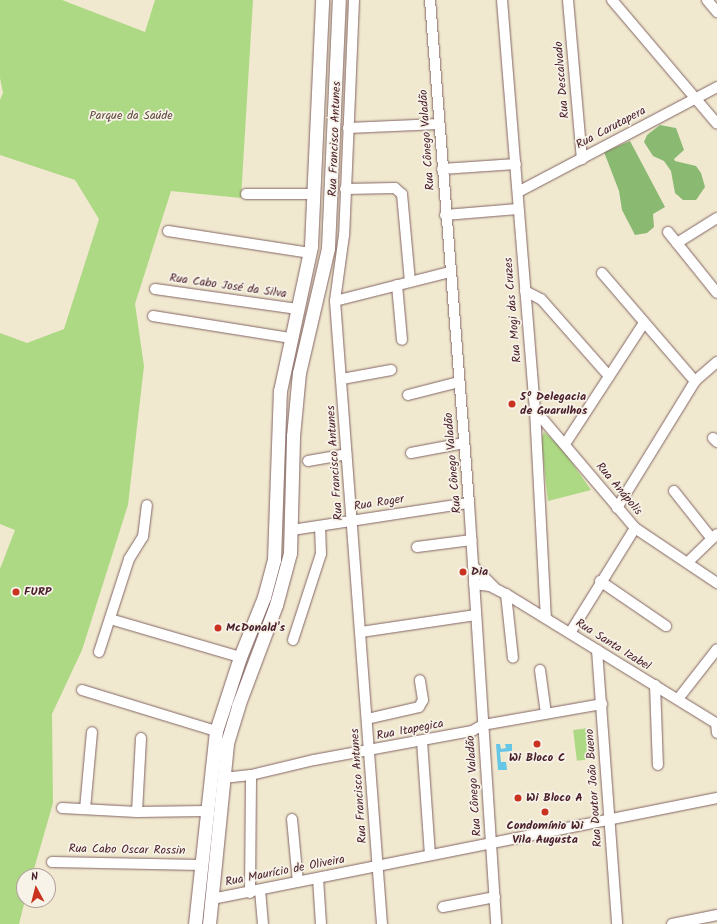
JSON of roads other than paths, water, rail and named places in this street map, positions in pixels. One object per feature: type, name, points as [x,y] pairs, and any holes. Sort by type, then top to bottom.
[{"type":"main road","points":[[195,924],[205,811],[216,731],[240,657],[264,597],[274,560],[277,533],[278,410],[291,338],[310,253],[314,194],[322,0]]},
{"type":"main road","points":[[209,924],[223,778],[234,716],[284,580],[292,530],[296,400],[302,353],[328,248],[339,0]]},
{"type":"main road","points":[[316,125],[334,126]]},
{"type":"street","name":"Rua Francisco Antunes","points":[[354,0],[344,234],[335,301],[382,924]]},
{"type":"street","name":"Rua Cônego Valadão","points":[[430,0],[445,215],[472,540],[496,924]]},
{"type":"street","name":"Rua Mogi das Cruzes","points":[[502,0],[535,410],[546,618]]},
{"type":"street","name":"Rua Descalvado","points":[[568,0],[582,159]]},
{"type":"street","points":[[612,0],[697,98],[717,124]]},
{"type":"street","points":[[707,0],[717,12]]},
{"type":"street","name":"Rua Carutapera","points":[[518,192],[717,87]]},
{"type":"street","points":[[348,128],[439,124]]},
{"type":"street","points":[[442,169],[516,164]]},
{"type":"street","points":[[346,189],[395,188],[403,197],[410,282]]},
{"type":"street","points":[[246,194],[314,194]]},
{"type":"street","points":[[445,215],[518,209]]},
{"type":"street","points":[[677,243],[717,218]]},
{"type":"street","points":[[168,231],[310,253]]},
{"type":"street","points":[[668,232],[717,293]]},
{"type":"street","points":[[335,301],[450,272]]},
{"type":"street","points":[[602,273],[695,381]]},
{"type":"street","points":[[397,285],[402,340]]},
{"type":"street","name":"Rua Cabo José da Silva","points":[[155,289],[298,310]]},
{"type":"street","points":[[525,291],[541,299],[609,376]]},
{"type":"street","points":[[153,316],[291,338]]},
{"type":"street","points":[[565,444],[644,323]]},
{"type":"street","points":[[617,508],[695,381],[717,362]]},
{"type":"street","points":[[342,379],[391,370]]},
{"type":"street","points":[[408,395],[459,382]]},
{"type":"street","name":"Rua Anápolis","points":[[535,410],[635,528],[688,562],[717,583]]},
{"type":"street","points":[[411,453],[464,443]]},
{"type":"street","points":[[308,461],[346,454]]},
{"type":"street","points":[[674,491],[714,536],[688,562]]},
{"type":"street","name":"Rua Roger","points":[[292,530],[469,503]]},
{"type":"street","points":[[99,652],[129,559],[143,537],[148,505]]},
{"type":"street","points":[[293,640],[321,554],[320,526]]},
{"type":"street","points":[[570,633],[600,581],[635,528]]},
{"type":"street","points":[[417,548],[472,540]]},
{"type":"street","name":"Rua Santa Izabel","points":[[473,566],[496,589]]},
{"type":"street","points":[[600,581],[666,626]]},
{"type":"street","name":"Rua Santa Izabel","points":[[474,584],[496,589],[506,594],[678,699],[717,727]]},
{"type":"street","points":[[506,594],[513,658]]},
{"type":"street","points":[[361,632],[476,615]]},
{"type":"street","points":[[110,619],[240,657]]},
{"type":"street","points":[[678,699],[717,649]]},
{"type":"street","name":"Rua Doutor João Bueno","points":[[597,650],[617,924]]},
{"type":"street","points":[[540,670],[546,714]]},
{"type":"street","points":[[367,719],[419,708],[423,700],[420,680]]},
{"type":"street","points":[[655,685],[658,765]]},
{"type":"street","points":[[82,690],[216,731]]},
{"type":"street","name":"Rua Itapegica","points":[[223,778],[251,775],[370,750],[472,731],[483,725],[602,704]]},
{"type":"street","points":[[85,809],[92,732]]},
{"type":"street","points":[[137,812],[141,738]]},
{"type":"street","points":[[422,741],[430,855]]},
{"type":"street","points":[[250,893],[251,775]]},
{"type":"street","name":"Rua Maurício de Oliveira","points":[[212,899],[250,893],[491,842],[717,798]]},
{"type":"street","points":[[62,808],[137,812],[205,811]]},
{"type":"street","points":[[292,820],[298,882]]},
{"type":"street","name":"Rua Cabo Oscar Rossin","points":[[52,862],[201,865]]},
{"type":"street","points":[[318,878],[321,924]]},
{"type":"street","points":[[260,890],[263,924]]},
{"type":"street","points":[[443,906],[495,897]]},
{"type":"street","points":[[672,924],[717,915]]},
{"type":"water","points":[[496,744],[500,744],[501,749],[506,748],[505,744],[512,744],[512,751],[500,752],[501,762],[506,762],[507,770],[498,770]]},
{"type":"place","name":"5º Delegacia de Guarulhos","points":[[512,404]]},
{"type":"place","name":"Dia","points":[[463,572]]},
{"type":"place","name":"FURP","points":[[16,592]]},
{"type":"place","name":"McDonald's","points":[[218,628]]},
{"type":"place","name":"Wi Bloco C","points":[[537,744]]},
{"type":"place","name":"Wi Bloco A","points":[[518,798]]},
{"type":"place","name":"Condomínio Wi Vila Augusta","points":[[545,812]]},
{"type":"park label","name":"Parque da Saúde","points":[[131,116]]}]
